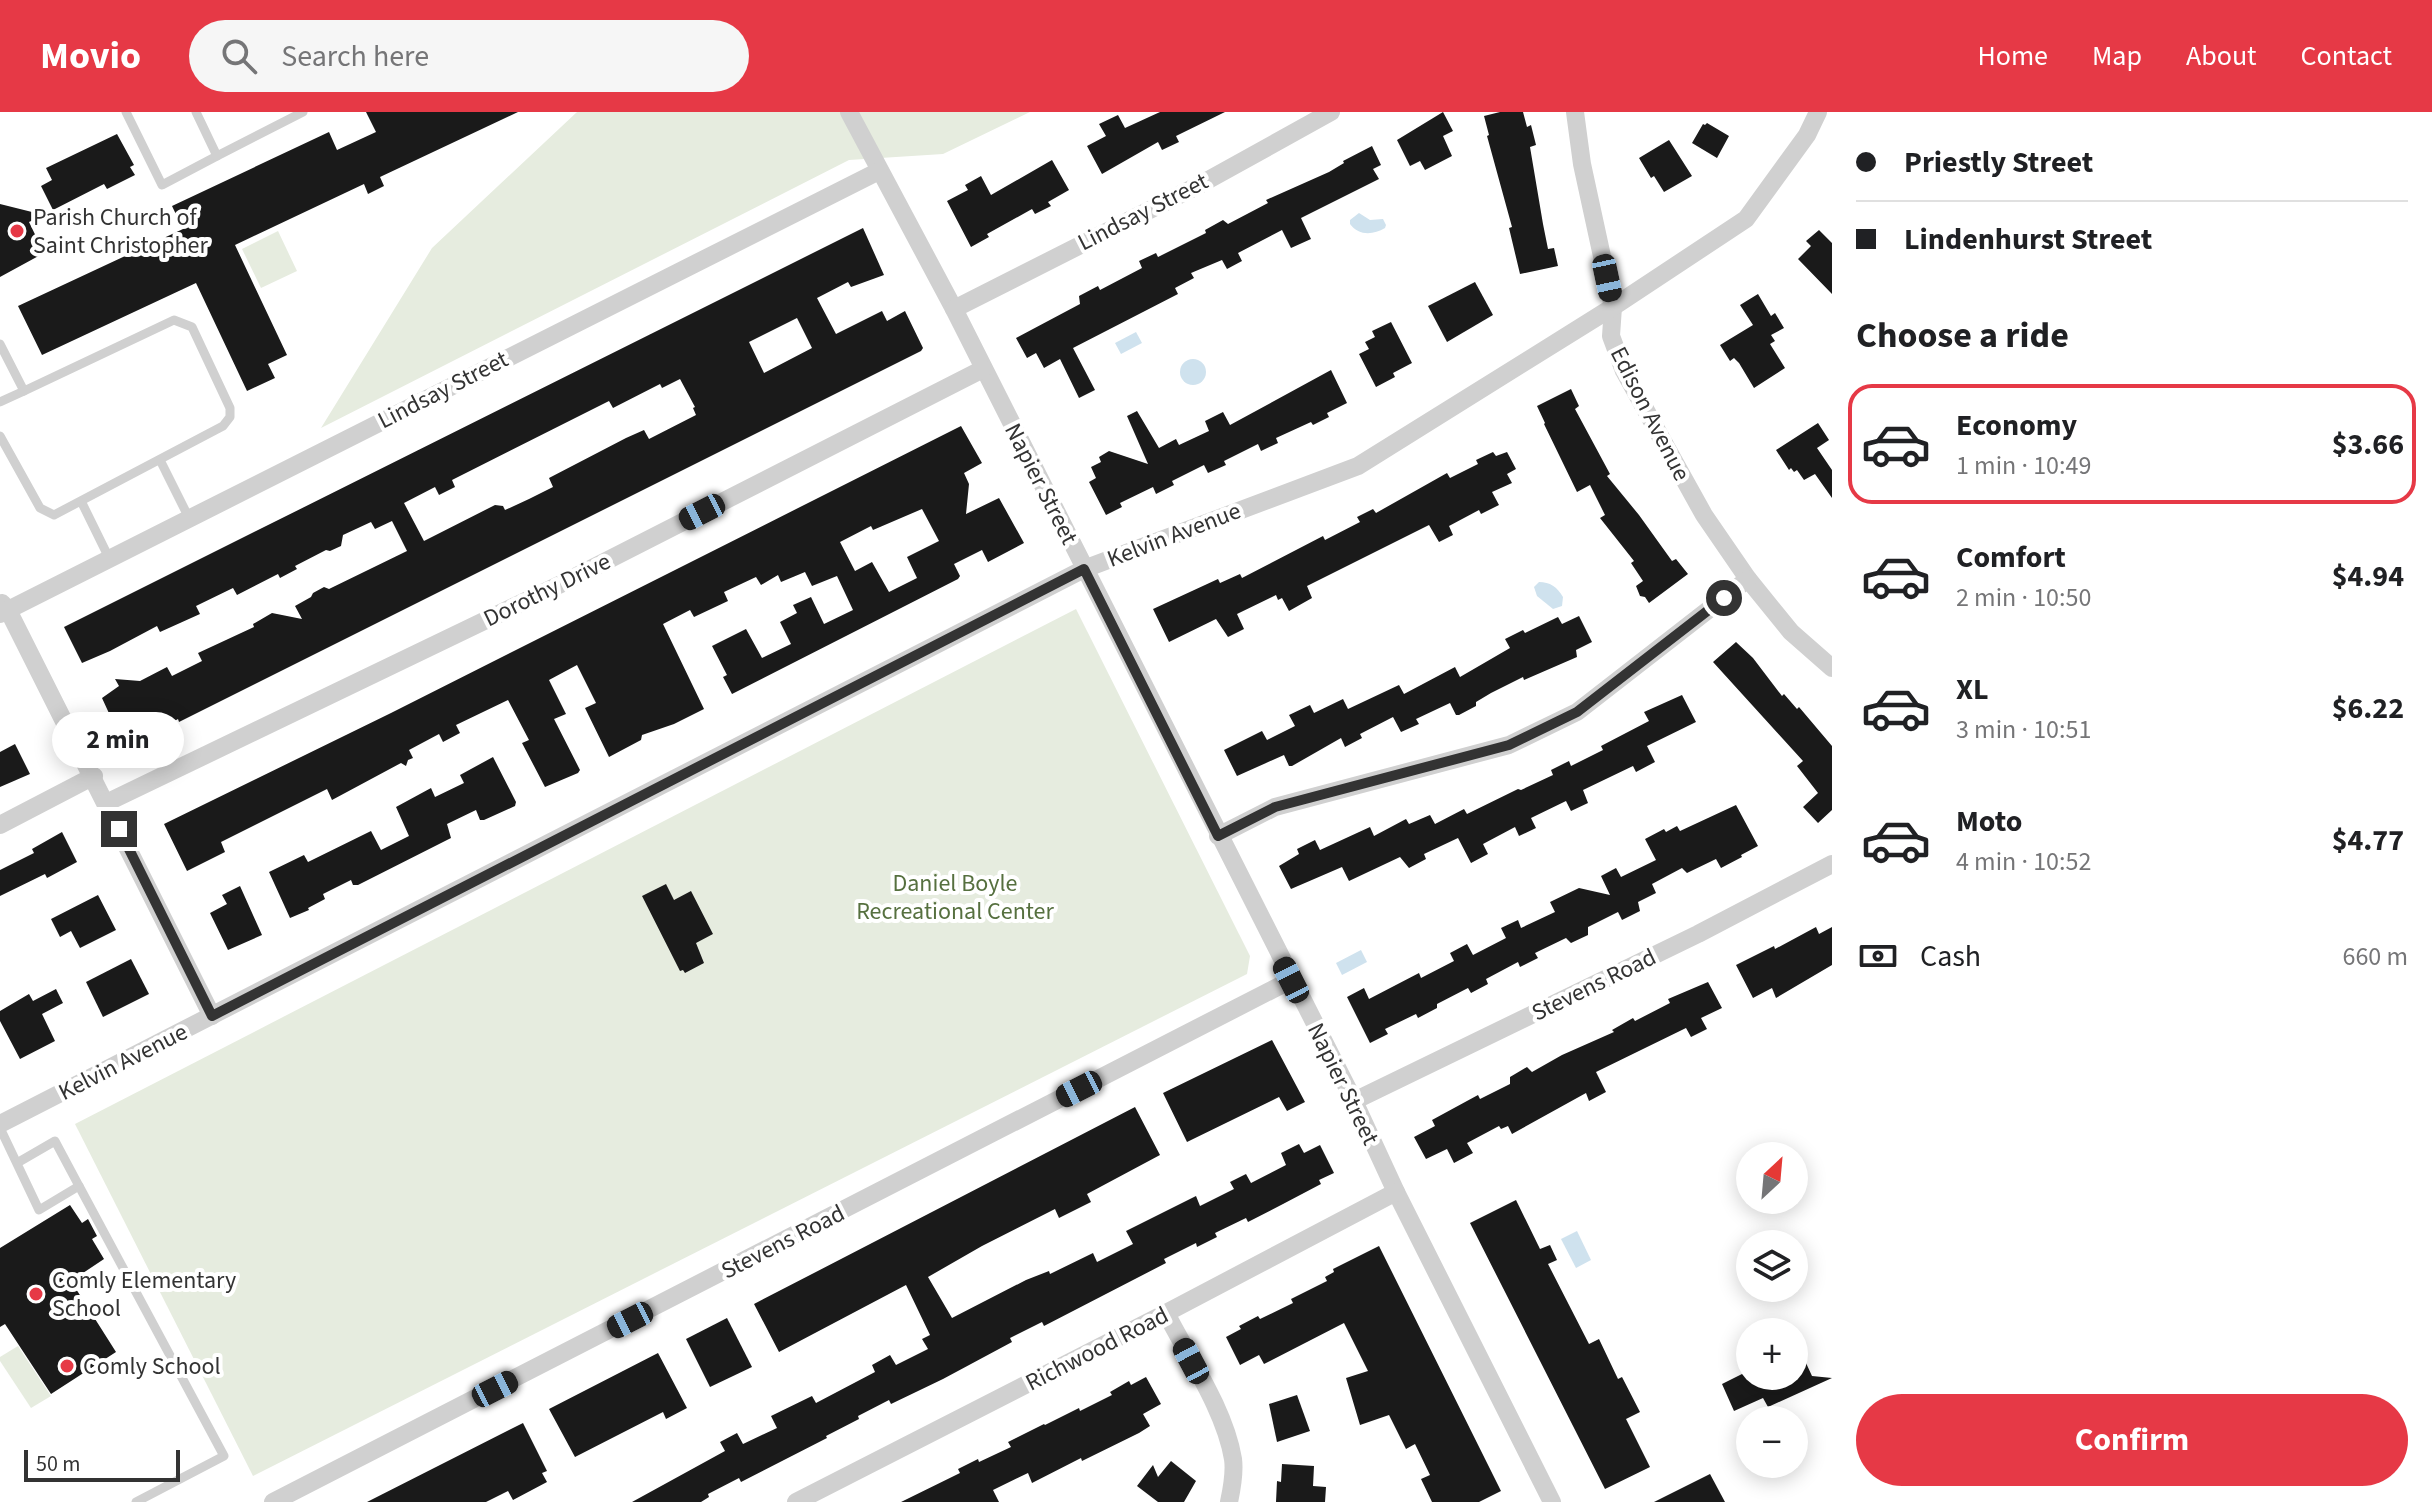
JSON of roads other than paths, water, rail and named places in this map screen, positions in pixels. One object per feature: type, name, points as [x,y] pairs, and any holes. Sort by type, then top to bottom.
[{"type":"street","name":"Napier Street","points":[[849,112],[954,309],[1354,1101],[1396,1192],[1552,1502]]},
{"type":"street","name":"Lindsay Street","points":[[954,309],[1201,184],[1331,112]]},
{"type":"street","name":"Edison Avenue","points":[[1575,112],[1582,164],[1613,307],[1611,336],[1624,371],[1704,515],[1748,579],[1791,632],[1832,668]]},
{"type":"street","name":"Kelvin Avenue","points":[[0,1126],[1084,569],[1358,466],[1613,307],[1746,219],[1807,135],[1818,112]]},
{"type":"street","name":"Lindsay Street","points":[[3,608],[109,558],[879,171]]},
{"type":"street","name":"Dorothy Drive","points":[[106,803],[561,584],[983,369]]},
{"type":"street","points":[[1218,836],[1275,807],[1509,745],[1577,712],[1748,579]]},
{"type":"street","points":[[3,608],[94,776],[212,1016]]},
{"type":"street","points":[[0,825],[94,776]]},
{"type":"street","name":"Stevens Road","points":[[1354,1101],[1698,934],[1832,864]]},
{"type":"street","name":"Stevens Road","points":[[273,1502],[1291,980]]},
{"type":"street","name":"Richwood Road","points":[[796,1502],[1396,1192]]},
{"type":"street","points":[[1166,1313],[1229,1439],[1234,1463],[1229,1502]]},
{"type":"lane","points":[[126,112],[162,185],[303,112]]},
{"type":"lane","points":[[196,112],[217,156]]},
{"type":"lane","points":[[0,402],[174,320],[192,327],[230,408],[230,417],[223,426],[82,503],[54,515],[40,508],[0,436]]},
{"type":"lane","points":[[0,344],[24,391]]},
{"type":"lane","points":[[160,460],[189,518]]},
{"type":"lane","points":[[82,503],[109,558]]},
{"type":"lane","points":[[0,1126],[39,1210],[79,1186]]},
{"type":"lane","points":[[17,1163],[55,1141],[224,1456],[136,1502]]},
{"type":"water","points":[[1359,213],[1370,220],[1383,219],[1385,228],[1371,233],[1358,231],[1350,220]]},
{"type":"water","points":[[1136,332],[1142,343],[1121,354],[1115,343]]},
{"type":"water","points":[[1193,359],[1202,363],[1206,372],[1202,381],[1193,385],[1184,381],[1180,372],[1184,363]]},
{"type":"water","points":[[1539,582],[1550,584],[1558,590],[1563,597],[1562,606],[1553,609],[1537,596],[1534,587]]},
{"type":"water","points":[[1361,950],[1367,962],[1342,975],[1336,963]]},
{"type":"water","points":[[1577,1231],[1591,1260],[1576,1268],[1561,1239]]},
{"type":"place","name":"Parish Church of Saint Christopher","points":[[17,231]]},
{"type":"place","name":"Comly Elementary School","points":[[36,1294]]},
{"type":"place","name":"Comly School","points":[[67,1366]]},
{"type":"park label","name":"Daniel Boyle Recreational Center","points":[[955,897]]}]
